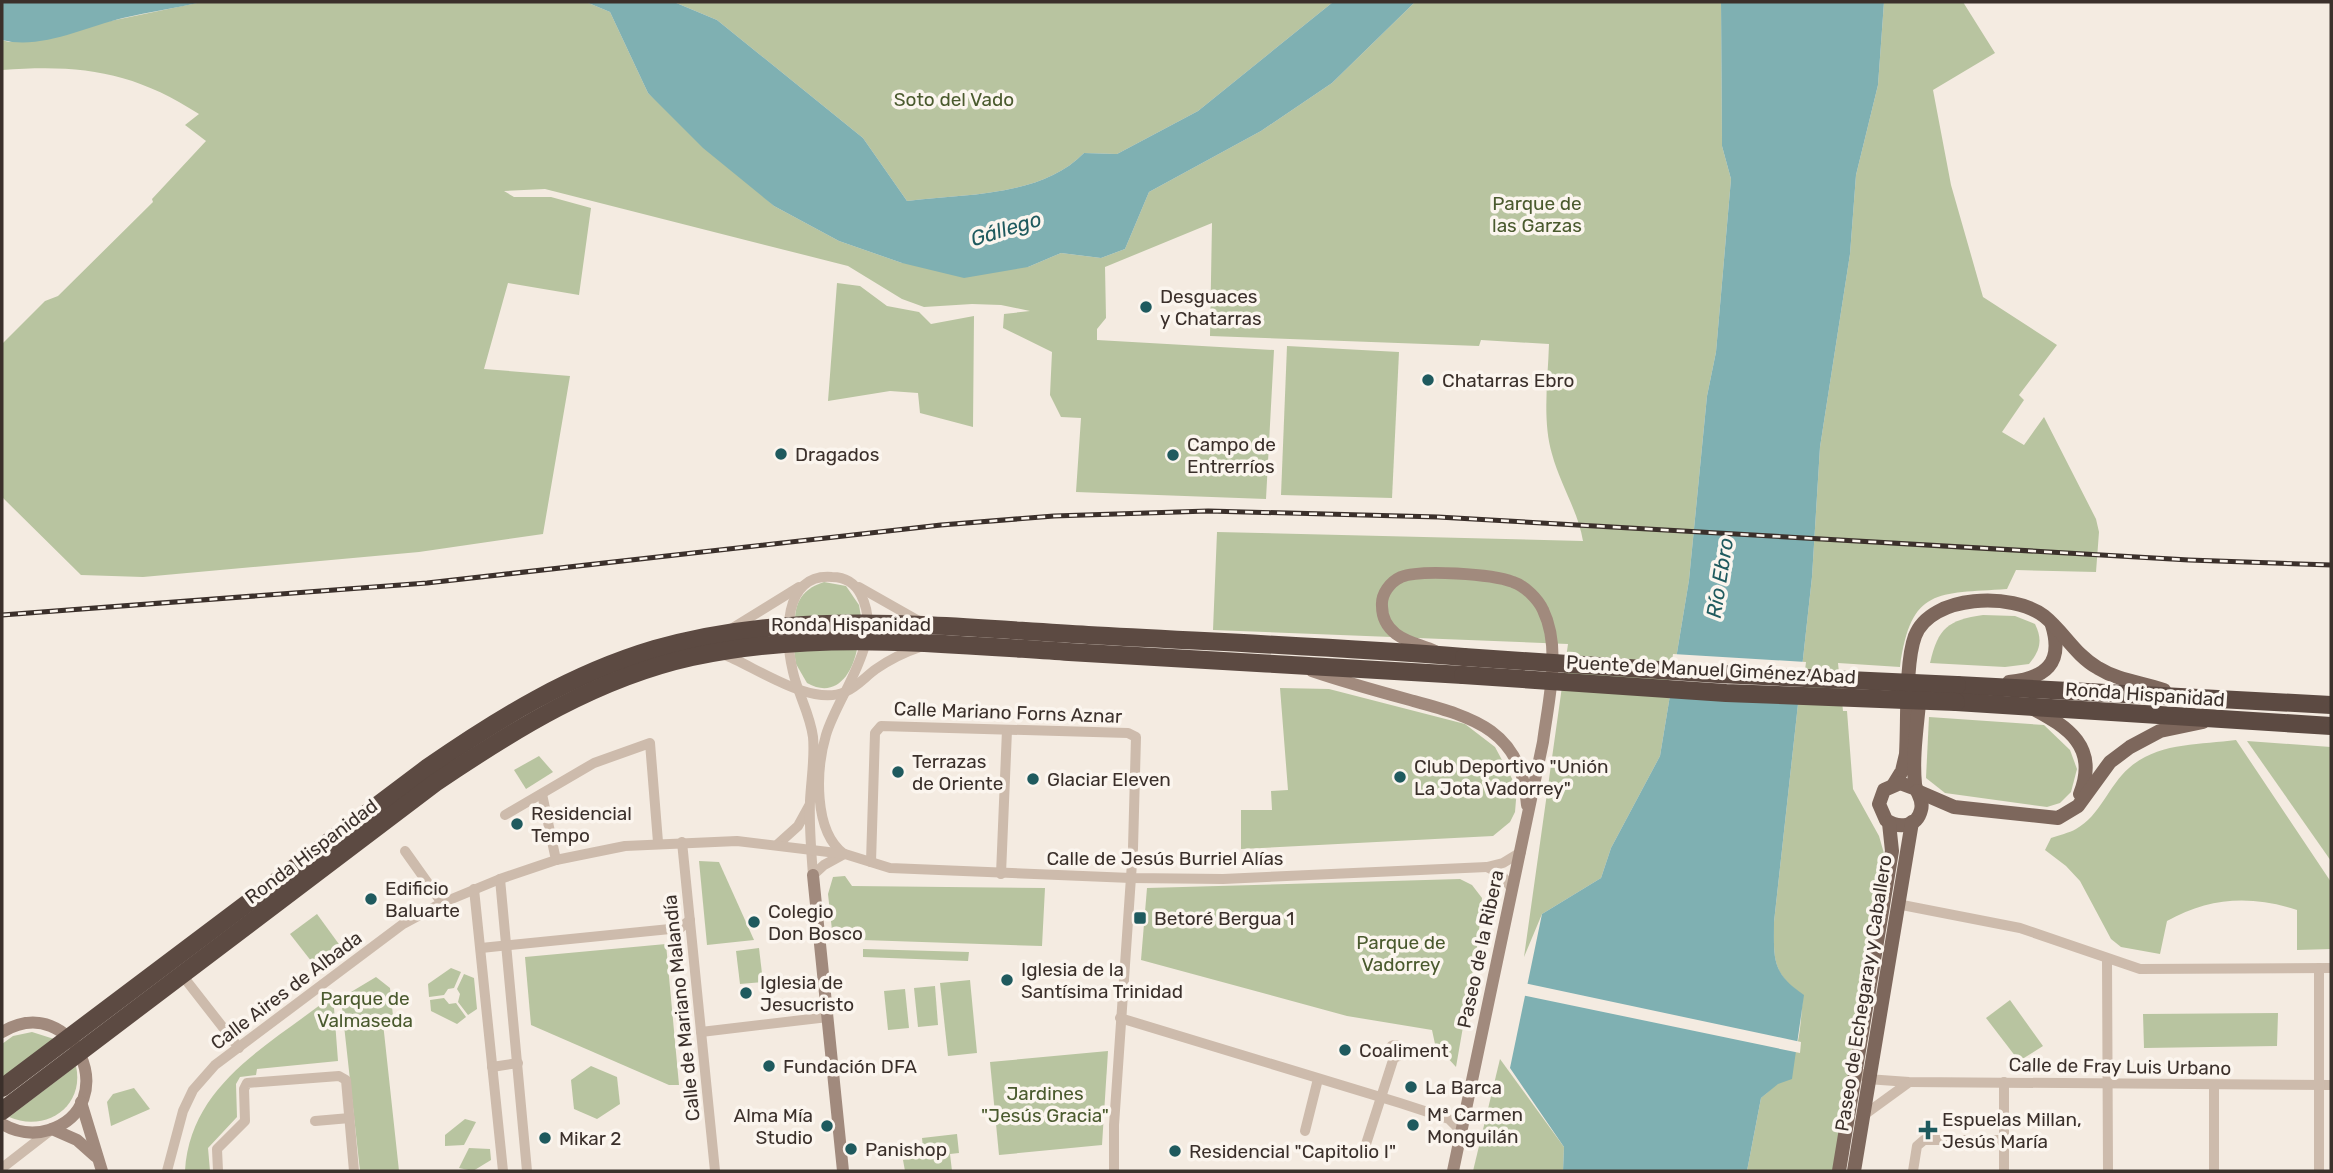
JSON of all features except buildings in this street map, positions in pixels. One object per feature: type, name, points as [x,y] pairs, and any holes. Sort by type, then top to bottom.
[{"type":"highway","name":"Ronda Hispanidad","points":[[2,1111],[435,783],[501,738],[614,681],[691,658],[789,634],[866,623],[1445,655],[1464,666]]},
{"type":"highway","name":"Ronda Hispanidad","points":[[2,1088],[427,768],[496,720],[605,667],[656,649],[726,632],[1295,665],[1464,666]]},
{"type":"highway","name":"Puente de Manuel Giménez Abad","points":[[1464,666],[1718,674],[1956,693]]},
{"type":"highway","name":"Ronda Hispanidad","points":[[1956,693],[1980,686],[2331,705]]},
{"type":"highway","name":"Ronda Hispanidad","points":[[1956,693],[2031,707],[2331,726]]},
{"type":"main road","name":"Paseo de la Ribera","points":[[1445,655],[1402,638],[1386,622],[1382,609],[1384,596],[1398,579],[1423,574],[1500,579],[1522,587],[1542,607],[1550,629],[1551,672],[1543,742],[1453,1171]]},
{"type":"main road","points":[[1914,821],[1922,808],[1916,790],[1915,754],[1924,640],[1932,624],[1959,604]]},
{"type":"main road","points":[[1894,784],[1902,771],[1906,754],[1915,637],[1934,612],[1959,604],[2025,607],[2052,624],[2076,651],[2098,668],[2126,681],[2161,689],[2170,696]]},
{"type":"main road","points":[[1980,686],[2023,681],[2043,672],[2055,655],[2057,642],[2052,624]]},
{"type":"main road","points":[[1295,665],[1353,685],[1448,708],[1481,723],[1510,750],[1524,780],[1528,816]]},
{"type":"main road","points":[[2031,707],[2074,735],[2085,765],[2084,784],[2076,801],[2061,812],[2046,817]]},
{"type":"main road","points":[[1954,807],[1903,826],[1889,823],[1881,814],[1880,799],[1884,790],[1894,784],[1905,783],[1954,807],[2058,818],[2073,811],[2110,762],[2139,741],[2170,728],[2217,720]]},
{"type":"main road","name":"Paseo de Echegaray y Caballero","points":[[1854,1171],[1897,904],[1914,821]]},
{"type":"main road","name":"Paseo de Echegaray y Caballero","points":[[1839,1171],[1892,851],[1889,823]]},
{"type":"main road","points":[[813,875],[843,1171]]},
{"type":"main road","points":[[2,1124],[25,1132],[51,1129],[68,1119],[81,1102],[87,1079],[80,1053],[69,1038],[52,1027],[33,1023],[3,1030]]},
{"type":"main road","points":[[81,1102],[102,1171]]},
{"type":"main road","points":[[51,1129],[78,1140],[96,1157]]},
{"type":"street","points":[[726,632],[816,578],[830,576],[845,579],[929,625]]},
{"type":"street","points":[[803,585],[791,605],[789,634],[793,675],[813,738],[810,803],[813,875],[845,854],[836,848],[821,818],[820,800],[824,748],[864,642],[864,601],[855,585]]},
{"type":"street","points":[[719,653],[751,665],[799,691],[828,696],[847,692],[875,669],[927,644]]},
{"type":"street","name":"Calle Mariano Forns Aznar","points":[[871,862],[875,733],[881,726],[1133,734],[1138,742],[1131,877]]},
{"type":"street","points":[[1001,874],[1007,730]]},
{"type":"street","points":[[505,815],[602,759],[650,743],[659,842]]},
{"type":"street","points":[[542,794],[556,860]]},
{"type":"street","points":[[778,844],[798,826],[810,803]]},
{"type":"street","name":"Calle Aires de Albada","points":[[167,1171],[183,1111],[193,1090],[215,1065],[403,924],[442,903],[556,860],[659,842],[778,844],[845,854]]},
{"type":"street","name":"Calle de Mariano Malandía","points":[[682,842],[715,1171]]},
{"type":"street","points":[[405,851],[442,903]]},
{"type":"street","name":"Calle de Jesús Burriel Alías","points":[[845,854],[890,867],[1001,874],[1236,879],[1487,867],[1503,863],[1521,852]]},
{"type":"street","points":[[1487,867],[1501,874],[1512,889]]},
{"type":"street","points":[[1114,1171],[1120,1018],[1131,877]]},
{"type":"street","points":[[500,879],[527,1171]]},
{"type":"street","points":[[474,889],[502,1171]]},
{"type":"street","points":[[1897,904],[2020,928],[2140,969],[2331,968]]},
{"type":"street","points":[[481,948],[680,928],[690,920]]},
{"type":"street","points":[[2107,959],[2108,1171]]},
{"type":"street","points":[[2319,968],[2319,1171]]},
{"type":"street","points":[[182,975],[239,1048]]},
{"type":"street","points":[[701,1032],[828,1017]]},
{"type":"street","points":[[1120,1018],[1449,1119],[1461,1131]]},
{"type":"street","points":[[1366,1144],[1394,1057]]},
{"type":"street","points":[[492,1067],[518,1063]]},
{"type":"street","points":[[1856,1069],[1869,1079]]},
{"type":"street","points":[[218,1171],[217,1149],[245,1121],[244,1089],[248,1083],[341,1076],[346,1080],[354,1171]]},
{"type":"street","points":[[1305,1131],[1318,1079]]},
{"type":"street","name":"Calle de Fray Luis Urbano","points":[[1869,1079],[1909,1082],[2331,1085]]},
{"type":"street","points":[[1863,1115],[1909,1082]]},
{"type":"street","points":[[2004,1082],[2004,1171]]},
{"type":"street","points":[[2214,1085],[2214,1171]]},
{"type":"street","points":[[1449,1119],[1465,1113]]},
{"type":"street","points":[[315,1121],[350,1118]]},
{"type":"street","points":[[2,1167],[51,1129]]},
{"type":"street","points":[[1913,1171],[1917,1146],[1924,1140],[2004,1140]]},
{"type":"green space","name":"Parque de las Garzas","points":[[202,2],[586,2],[610,12],[648,93],[774,206],[839,241],[902,263],[1028,267],[1061,253],[1101,258],[1125,249],[1149,192],[1261,131],[1332,83],[1415,2],[1721,2],[1722,146],[1731,179],[1716,352],[1707,396],[1689,580],[1660,756],[1611,848],[1601,878],[1542,914],[1524,957],[1568,644],[1213,630],[1217,532],[1583,541],[1549,441],[1546,399],[1549,344],[1481,340],[1479,346],[1210,336],[1212,223],[1105,267],[1106,318],[1097,329],[1097,340],[1274,350],[1266,499],[1076,492],[1081,418],[1061,417],[1050,395],[1052,352],[1003,328],[1004,314],[1030,311],[1001,305],[924,307],[902,299],[848,266],[545,189],[504,191],[514,197],[551,197],[591,208],[579,295],[508,283],[484,369],[570,376],[543,534],[419,552],[143,577],[81,575],[2,497],[2,344],[45,301],[58,296],[153,202],[152,199],[206,141],[185,125],[199,114],[151,88],[105,74],[81,70],[2,70],[2,40],[9,42]]},
{"type":"green space","name":"Soto del Vado","points":[[674,2],[1333,2],[1198,111],[1117,154],[1084,153],[1046,178],[1024,186],[907,201],[863,138],[717,20]]},
{"type":"green space","points":[[1884,2],[1963,2],[1995,53],[1933,90],[1951,185],[1983,297],[2057,345],[2019,395],[2024,400],[2002,432],[2024,445],[2044,417],[2096,519],[2099,532],[2096,572],[2016,570],[2007,589],[1945,595],[1920,608],[1905,641],[1900,667],[1838,663],[1843,711],[1847,711],[1853,789],[1879,836],[1885,857],[1833,1171],[1747,1171],[1761,1098],[1774,1087],[1790,1064],[1800,1027],[1803,995],[1785,979],[1776,964],[1774,922],[1812,577],[1820,447],[1850,254],[1856,175],[1878,85]]},
{"type":"green space","points":[[837,283],[860,286],[887,306],[919,312],[931,324],[974,316],[973,427],[920,413],[918,393],[890,391],[828,401]]},
{"type":"green space","points":[[1287,346],[1399,352],[1392,498],[1281,495]]},
{"type":"green space","points":[[824,582],[846,586],[859,605],[861,617],[795,618],[797,605],[803,595]]},
{"type":"green space","points":[[1983,615],[2015,616],[2035,624],[2039,645],[2029,664],[2005,667],[1930,663],[1937,641],[1946,628],[1961,620]]},
{"type":"green space","points":[[857,649],[851,668],[841,682],[826,688],[807,683],[796,664],[794,651]]},
{"type":"green space","name":"Club Deportivo \"Unión La Jota Vadorrey\"","points":[[1280,688],[1329,689],[1465,724],[1495,747],[1517,788],[1515,812],[1510,822],[1493,836],[1241,849],[1241,810],[1272,810],[1271,791],[1288,790]]},
{"type":"green space","points":[[1929,717],[2044,725],[2070,750],[2077,769],[2071,792],[2060,803],[2047,807],[1945,793],[1926,778]]},
{"type":"green space","points":[[2236,740],[2331,882],[2331,949],[2297,950],[2297,910],[2247,901],[2199,907],[2167,921],[2160,954],[2121,947],[2111,939],[2080,881],[2045,850],[2051,838],[2084,823],[2122,775],[2153,753],[2180,746]]},
{"type":"green space","points":[[2247,741],[2331,747],[2331,861]]},
{"type":"green space","points":[[539,756],[553,772],[526,789],[514,770]]},
{"type":"green space","points":[[699,861],[719,862],[754,940],[707,945]]},
{"type":"green space","points":[[845,876],[852,886],[1045,888],[1042,946],[833,939],[828,894],[833,877]]},
{"type":"green space","name":"Parque de Vadorrey","points":[[1460,879],[1472,885],[1482,898],[1478,941],[1456,1067],[1435,1044],[1432,1030],[1347,1016],[1141,960],[1147,888]]},
{"type":"green space","points":[[317,914],[341,947],[315,966],[290,934]]},
{"type":"green space","points":[[666,944],[679,1085],[669,1085],[531,1025],[525,957]]},
{"type":"green space","points":[[759,948],[763,982],[740,984],[736,951]]},
{"type":"green space","points":[[863,949],[969,952],[968,961],[863,957]]},
{"type":"green space","points":[[451,968],[461,972],[454,988],[448,989],[444,995],[429,997],[428,984]]},
{"type":"green space","points":[[464,974],[474,978],[477,1009],[468,1015],[458,1002],[460,994],[457,989]]},
{"type":"green space","name":"Parque de Valmaseda","points":[[376,977],[390,988],[393,1016],[383,1023],[399,1171],[360,1171],[341,998]]},
{"type":"green space","points":[[970,980],[977,1053],[948,1056],[940,983]]},
{"type":"green space","points":[[935,986],[938,1025],[918,1027],[914,988]]},
{"type":"green space","points":[[905,989],[909,1028],[888,1030],[884,991]]},
{"type":"green space","points":[[444,998],[449,1004],[456,1003],[466,1017],[457,1024],[431,1011],[430,1000]]},
{"type":"green space","points":[[2010,1000],[2043,1046],[2019,1061],[1986,1018]]},
{"type":"green space","points":[[331,1001],[334,1008],[338,1061],[257,1069],[256,1075],[240,1077],[236,1084],[237,1117],[208,1148],[210,1171],[185,1171],[190,1142],[200,1116],[215,1093],[255,1054],[324,1002]]},
{"type":"green space","points":[[2278,1013],[2277,1046],[2144,1048],[2143,1014]]},
{"type":"green space","points":[[32,1032],[54,1039],[2,1080],[2,1044],[13,1036]]},
{"type":"green space","name":"Jardines \"Jesús Gracia\"","points":[[1108,1051],[1102,1145],[999,1155],[990,1062]]},
{"type":"green space","points":[[1500,1059],[1564,1147],[1563,1171],[1473,1171]]},
{"type":"green space","points":[[76,1066],[74,1094],[59,1113],[36,1122],[9,1117]]},
{"type":"green space","points":[[591,1066],[617,1077],[620,1104],[597,1119],[574,1109],[571,1080]]},
{"type":"green space","points":[[134,1088],[150,1109],[111,1126],[107,1102],[113,1094]]},
{"type":"green space","points":[[465,1119],[476,1122],[464,1145],[445,1146],[445,1135]]},
{"type":"green space","points":[[957,1134],[959,1153],[950,1154],[952,1171],[905,1171],[903,1160],[924,1157],[922,1138]]},
{"type":"green space","points":[[469,1148],[490,1149],[491,1160],[473,1171],[459,1168]]},
{"type":"water","points":[[2,2],[202,2],[123,18],[47,40],[17,42],[2,40]]},
{"type":"water","name":"Gállego","points":[[586,2],[674,2],[717,20],[863,138],[907,201],[1024,186],[1066,167],[1084,153],[1117,154],[1198,111],[1333,2],[1415,2],[1332,83],[1261,131],[1149,192],[1125,249],[1101,258],[1061,253],[1028,267],[964,278],[902,263],[839,241],[774,206],[703,148],[648,93],[610,12]]},
{"type":"water","name":"Río Ebro","points":[[1721,2],[1884,2],[1878,85],[1856,175],[1850,254],[1820,447],[1812,577],[1774,922],[1775,955],[1780,972],[1804,995],[1792,1079],[1778,1084],[1761,1098],[1747,1171],[1563,1171],[1564,1147],[1510,1068],[1542,914],[1601,878],[1611,848],[1660,756],[1689,580],[1707,396],[1716,352],[1731,179],[1722,146]]},
{"type":"pier","points":[[1673,654],[1806,662],[1801,702],[1667,695]]},
{"type":"pier","points":[[1524,983],[1801,1042],[1800,1053],[1522,995]]},
{"type":"railway","points":[[2,615],[427,583],[941,525],[1054,516],[1208,511],[1438,517],[2189,560],[2331,565]]},
{"type":"place","name":"Desguaces y Chatarras","points":[[1146,307]]},
{"type":"place","name":"Chatarras Ebro","points":[[1428,380]]},
{"type":"place","name":"Dragados","points":[[781,454]]},
{"type":"place","name":"Campo de Entrerríos","points":[[1173,455]]},
{"type":"place","name":"Terrazas de Oriente","points":[[898,772]]},
{"type":"place","name":"Club Deportivo \"Unión La Jota Vadorrey\"","points":[[1400,777]]},
{"type":"place","name":"Glaciar Eleven","points":[[1033,779]]},
{"type":"place","name":"Residencial Tempo","points":[[517,824]]},
{"type":"place","name":"Edificio Baluarte","points":[[371,899]]},
{"type":"place","name":"Betoré Bergua 1","points":[[1140,918]]},
{"type":"place","name":"Colegio Don Bosco","points":[[754,922]]},
{"type":"place","name":"Iglesia de la Santísima Trinidad","points":[[1007,980]]},
{"type":"place","name":"Iglesia de Jesucristo","points":[[746,993]]},
{"type":"place","name":"Coaliment","points":[[1345,1050]]},
{"type":"place","name":"Fundación DFA","points":[[769,1066]]},
{"type":"place","name":"La Barca","points":[[1411,1087]]},
{"type":"place","name":"Mª Carmen Monguilán","points":[[1413,1125]]},
{"type":"place","name":"Alma Mía Studio","points":[[827,1126]]},
{"type":"place","name":"Espuelas Millan, Jesús María","points":[[1928,1130]]},
{"type":"place","name":"Mikar 2","points":[[545,1138]]},
{"type":"place","name":"Panishop","points":[[851,1149]]},
{"type":"place","name":"Residencial \"Capitolio I\"","points":[[1175,1151]]}]
